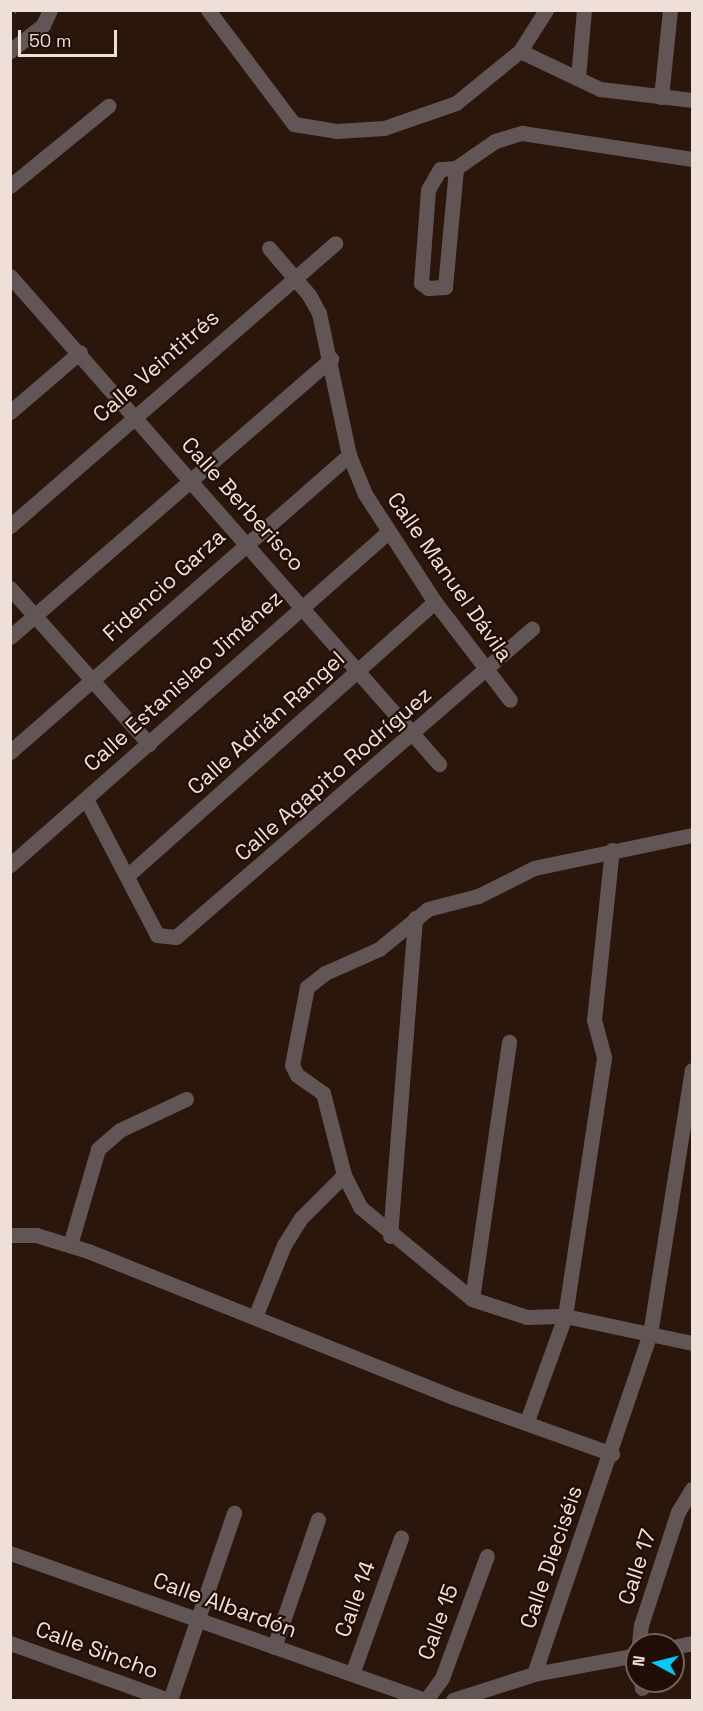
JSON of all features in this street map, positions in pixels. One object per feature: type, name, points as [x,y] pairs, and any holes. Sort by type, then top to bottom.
[{"type":"street","points":[[10,51],[43,25],[50,10]]},
{"type":"street","points":[[208,10],[294,124],[337,131],[384,128],[456,103],[520,51],[546,10]]},
{"type":"street","points":[[578,78],[584,10]]},
{"type":"street","points":[[661,97],[670,10]]},
{"type":"street","points":[[520,51],[608,90],[693,100]]},
{"type":"street","points":[[10,186],[108,106]]},
{"type":"street","points":[[456,168],[445,287],[428,288],[421,283],[428,190],[440,169],[456,168],[495,141],[522,133],[693,159]]},
{"type":"street","name":"Calle Veintitrés","points":[[10,526],[293,276],[335,243]]},
{"type":"street","name":"Calle Manuel Dávila","points":[[269,248],[293,276],[319,313],[331,359],[349,455],[387,533],[435,602],[510,700]]},
{"type":"street","name":"Calle Berberisco","points":[[10,276],[16,293],[80,352],[133,417],[190,477],[302,604],[356,672],[439,764]]},
{"type":"street","points":[[10,412],[80,352]]},
{"type":"street","points":[[10,637],[190,477],[331,359]]},
{"type":"street","name":"Fidencio Garza","points":[[10,752],[246,541],[349,455]]},
{"type":"street","name":"Calle Estanislao Jiménez","points":[[10,865],[149,744],[302,604],[387,533]]},
{"type":"street","points":[[10,588],[90,682],[149,744]]},
{"type":"street","name":"Calle Adrián Rangel","points":[[127,876],[435,602]]},
{"type":"street","name":"Calle Agapito Rodríguez","points":[[127,876],[157,935],[168,940],[182,934],[487,671],[532,629]]},
{"type":"street","points":[[86,799],[127,876]]},
{"type":"street","points":[[693,835],[534,868],[478,896],[429,909],[379,949],[315,979],[303,999],[292,1065],[297,1075],[323,1093],[344,1175],[360,1207],[390,1236],[420,1254],[472,1299],[527,1317],[565,1316],[693,1343]]},
{"type":"street","points":[[527,1421],[565,1316],[604,1057],[594,1020],[612,850]]},
{"type":"street","points":[[390,1236],[415,918]]},
{"type":"street","points":[[472,1299],[509,1042]]},
{"type":"street","name":"Calle Dieciséis","points":[[534,1674],[612,1454],[650,1334],[693,1070]]},
{"type":"street","points":[[70,1245],[98,1149],[120,1130],[186,1099]]},
{"type":"street","points":[[255,1317],[284,1245],[301,1218],[344,1175]]},
{"type":"street","points":[[10,1235],[36,1235],[70,1245],[453,1397],[527,1421],[612,1454]]},
{"type":"street","name":"Calle 17","points":[[644,1633],[678,1512],[693,1489]]},
{"type":"street","points":[[169,1701],[199,1620],[234,1513]]},
{"type":"street","points":[[274,1647],[318,1519]]},
{"type":"street","name":"Calle 14","points":[[352,1674],[401,1538]]},
{"type":"street","name":"Calle Albardón","points":[[10,1553],[425,1701]]},
{"type":"street","name":"Calle 15","points":[[425,1701],[442,1678],[487,1556]]},
{"type":"street","name":"Calle Sincho","points":[[10,1643],[169,1701]]},
{"type":"street","points":[[453,1701],[534,1674],[625,1660]]},
{"type":"path","points":[[10,17],[19,10]]}]
